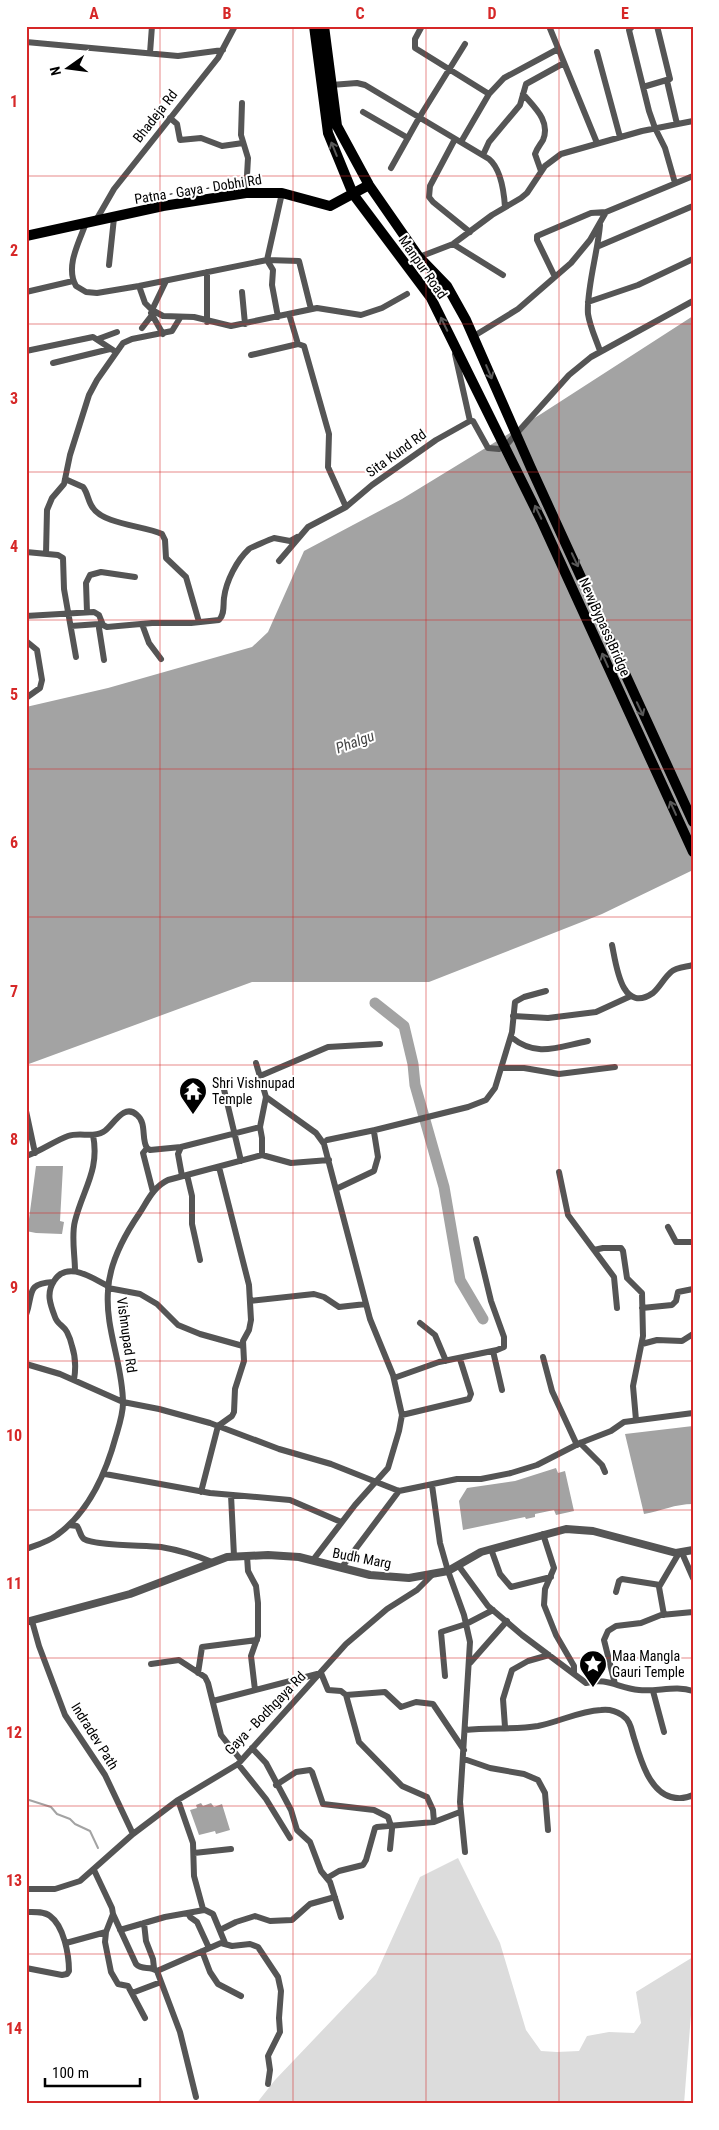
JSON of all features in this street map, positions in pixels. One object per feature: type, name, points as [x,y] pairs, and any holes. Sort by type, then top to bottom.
[{"type":"main road","name":"Manpur Road","points":[[314,26],[328,133],[353,194],[431,298],[489,415]]},
{"type":"main road","name":"Manpur Road","points":[[324,26],[330,84],[337,126],[369,185],[418,257],[447,286],[474,336],[504,405]]},
{"type":"main road","name":"Patna - Gaya - Dobhi Rd","points":[[26,236],[163,206],[246,193],[282,193],[330,206],[369,185]]},
{"type":"main road","name":"New Bypass Bridge","points":[[504,405],[635,698],[693,822]]},
{"type":"main road","name":"New Bypass Bridge","points":[[489,415],[541,520],[693,852]]},
{"type":"street","points":[[150,53],[152,26]]},
{"type":"street","name":"Bhadeja Rd","points":[[73,281],[73,260],[90,222],[114,189],[211,68],[235,26]]},
{"type":"street","points":[[422,26],[415,39],[415,48],[489,94]]},
{"type":"street","points":[[549,26],[597,143]]},
{"type":"street","points":[[633,26],[629,30],[629,34],[643,87],[655,128],[665,148],[675,183]]},
{"type":"street","points":[[643,87],[670,79],[657,26]]},
{"type":"street","points":[[26,42],[186,56],[223,50]]},
{"type":"street","points":[[391,168],[419,118],[465,44]]},
{"type":"street","points":[[470,232],[433,202],[429,196],[430,186],[489,94],[508,75],[558,49]]},
{"type":"street","points":[[596,52],[620,137]]},
{"type":"street","points":[[483,155],[489,142],[520,105],[526,84],[564,63]]},
{"type":"street","points":[[667,81],[677,124]]},
{"type":"street","points":[[330,84],[357,83],[365,85],[483,155],[496,166],[504,195],[505,207]]},
{"type":"street","points":[[523,94],[541,115],[544,124],[543,140],[535,154],[541,172]]},
{"type":"street","points":[[242,102],[241,135],[248,158],[246,193]]},
{"type":"street","points":[[362,112],[408,138]]},
{"type":"street","points":[[170,118],[177,124],[180,140],[201,138],[219,146],[243,143]]},
{"type":"street","points":[[418,257],[453,244],[527,193],[541,172],[560,154],[655,128],[693,121]]},
{"type":"street","points":[[555,277],[537,240],[537,236],[594,212],[606,212],[693,176]]},
{"type":"street","points":[[278,317],[272,285],[272,270],[267,260],[282,193]]},
{"type":"street","points":[[599,246],[693,206]]},
{"type":"street","points":[[474,336],[518,309],[571,263],[587,245],[606,212]]},
{"type":"street","points":[[109,265],[114,218]]},
{"type":"street","points":[[600,351],[591,325],[588,302],[599,246],[601,219]]},
{"type":"street","points":[[453,244],[503,275]]},
{"type":"street","points":[[588,302],[638,286],[693,259]]},
{"type":"street","points":[[26,292],[73,281],[80,290],[90,293],[166,281],[267,260],[299,261],[311,309]]},
{"type":"street","points":[[207,272],[207,322]]},
{"type":"street","points":[[142,328],[166,281]]},
{"type":"street","points":[[139,286],[143,300],[151,311],[162,334]]},
{"type":"street","points":[[242,292],[245,324]]},
{"type":"street","points":[[151,311],[168,318],[194,318],[231,326],[311,309],[361,315],[382,308],[407,294]]},
{"type":"street","points":[[454,343],[470,421],[473,421],[488,448],[495,450],[503,447],[536,414],[569,374],[600,351],[693,301]]},
{"type":"street","points":[[289,314],[298,344]]},
{"type":"street","points":[[53,364],[113,350],[127,341],[162,334],[174,329],[180,318]]},
{"type":"street","points":[[98,339],[117,332]]},
{"type":"street","points":[[26,351],[91,337],[98,339],[113,350]]},
{"type":"street","points":[[251,355],[302,344],[329,434],[328,467],[346,507]]},
{"type":"street","points":[[46,554],[47,510],[52,498],[63,486],[73,444],[91,388],[113,350]]},
{"type":"street","name":"Sita Kund Rd","points":[[280,561],[308,527],[346,507],[436,440],[470,421]]},
{"type":"street","points":[[65,479],[83,486],[92,507],[98,513],[110,519],[162,534],[165,540],[166,558],[186,577],[199,622]]},
{"type":"street","points":[[71,626],[100,622],[107,627],[216,621],[222,618],[224,596],[229,578],[250,548],[266,543],[274,538],[290,540],[298,537]]},
{"type":"street","points":[[26,552],[58,555],[63,558],[64,589],[76,657]]},
{"type":"street","points":[[87,612],[86,583],[90,575],[101,572],[135,577]]},
{"type":"street","points":[[26,616],[97,612],[100,622],[104,660]]},
{"type":"street","points":[[142,624],[149,643],[161,660]]},
{"type":"street","points":[[26,641],[33,645],[39,654],[42,680],[40,688],[26,698]]},
{"type":"street","points":[[612,945],[621,984],[631,996]]},
{"type":"street","points":[[513,1016],[548,1018],[596,1012],[631,996],[651,994],[671,971],[693,965]]},
{"type":"street","points":[[326,1140],[439,1114],[486,1100],[495,1088],[510,1037],[516,1002],[519,999],[546,991]]},
{"type":"street","points":[[510,1037],[535,1050],[588,1041]]},
{"type":"street","points":[[260,1076],[328,1047],[380,1044]]},
{"type":"street","points":[[256,1063],[266,1097],[260,1127],[262,1155],[291,1163],[329,1160]]},
{"type":"street","points":[[501,1068],[524,1068],[559,1074],[615,1067]]},
{"type":"street","points":[[222,1081],[242,1161]]},
{"type":"street","points":[[266,1097],[316,1134],[324,1144],[372,1327],[394,1378],[402,1415],[388,1468],[354,1505],[313,1560]]},
{"type":"street","points":[[26,1112],[35,1152]]},
{"type":"street","points":[[26,1156],[69,1136],[79,1133],[94,1135],[104,1132],[114,1119],[132,1112],[141,1121],[147,1148]]},
{"type":"street","points":[[147,1148],[150,1150],[181,1147],[260,1127]]},
{"type":"street","points":[[336,1189],[374,1171],[378,1157],[375,1130]]},
{"type":"street","points":[[75,1271],[74,1224],[93,1174],[96,1151],[94,1135]]},
{"type":"street","points":[[181,1147],[178,1154],[192,1196],[192,1224],[200,1260]]},
{"type":"street","points":[[147,1148],[143,1153],[153,1192]]},
{"type":"street","name":"Vishnupad Rd","points":[[26,1549],[57,1536],[69,1525],[90,1499],[105,1474],[119,1428],[124,1402],[111,1328],[108,1287],[125,1238],[153,1192],[162,1183],[185,1175],[262,1155]]},
{"type":"street","points":[[201,1492],[218,1426],[230,1418],[234,1412],[235,1389],[244,1361],[243,1346],[250,1326],[248,1277],[230,1217],[219,1167]]},
{"type":"street","points":[[559,1172],[568,1215],[614,1277],[616,1308]]},
{"type":"street","points":[[668,1227],[676,1242],[693,1242]]},
{"type":"street","points":[[394,1378],[446,1361],[504,1347],[504,1337],[492,1301],[476,1239]]},
{"type":"street","points":[[594,1250],[621,1248],[627,1278],[642,1293],[642,1344],[633,1386],[636,1420]]},
{"type":"street","points":[[74,1380],[76,1361],[72,1346],[66,1330],[56,1319],[49,1298],[49,1291],[62,1272],[75,1271],[108,1287],[140,1294],[157,1304],[178,1325],[200,1334],[243,1346]]},
{"type":"street","points":[[26,1315],[29,1296],[35,1285],[54,1282]]},
{"type":"street","points":[[642,1308],[672,1305],[676,1301],[678,1292],[693,1289]]},
{"type":"street","points":[[250,1301],[314,1294],[324,1297],[339,1307],[366,1304]]},
{"type":"street","points":[[420,1323],[434,1335],[446,1361]]},
{"type":"street","points":[[642,1344],[657,1340],[682,1341],[693,1334]]},
{"type":"street","points":[[493,1351],[502,1390]]},
{"type":"street","points":[[543,1357],[552,1391],[578,1444],[602,1465],[605,1472]]},
{"type":"street","points":[[402,1415],[469,1399],[471,1394],[460,1359]]},
{"type":"street","points":[[26,1364],[50,1370],[124,1402],[154,1408],[218,1426],[279,1449],[332,1464],[399,1491],[457,1479],[481,1479],[511,1473],[537,1465],[578,1444],[611,1431],[624,1422],[693,1413]]},
{"type":"street","points":[[105,1474],[201,1492],[290,1500],[341,1522]]},
{"type":"street","points":[[432,1485],[440,1543],[470,1642],[460,1812],[465,1852]]},
{"type":"street","points":[[342,1567],[399,1491]]},
{"type":"street","points":[[231,1495],[234,1556]]},
{"type":"street","points":[[69,1525],[77,1526],[82,1537],[89,1541],[169,1548],[188,1552],[212,1562]]},
{"type":"street","name":"Budh Marg","points":[[29,1621],[130,1594],[212,1562],[234,1556],[287,1556],[313,1560],[377,1576],[409,1578],[448,1571],[471,1556],[559,1530],[579,1529],[681,1553],[693,1550]]},
{"type":"street","points":[[543,1534],[553,1564],[551,1577],[545,1589],[544,1605],[556,1635],[574,1666],[574,1674]]},
{"type":"street","points":[[491,1549],[500,1574],[509,1586],[551,1577]]},
{"type":"street","points":[[681,1553],[693,1578]]},
{"type":"street","points":[[664,1615],[659,1593],[660,1585],[681,1553]]},
{"type":"street","points":[[247,1556],[248,1571],[258,1593],[259,1628],[251,1656],[255,1690]]},
{"type":"street","points":[[458,1565],[484,1601],[493,1610],[586,1683],[597,1680],[631,1689],[653,1691],[681,1688],[693,1691]]},
{"type":"street","name":"Gaya - Bodhgaya Rd","points":[[26,1889],[61,1888],[80,1881],[133,1834],[178,1800],[239,1761],[298,1694],[321,1673],[346,1644],[387,1609],[417,1590],[432,1575]]},
{"type":"street","points":[[616,1592],[619,1581],[622,1579],[660,1585]]},
{"type":"street","points":[[445,1676],[441,1632],[466,1624],[493,1610]]},
{"type":"street","points":[[615,1684],[605,1643],[606,1633],[616,1626],[641,1623],[664,1615],[693,1612]]},
{"type":"street","name":"Indradev Path","points":[[29,1621],[65,1715],[105,1775],[133,1834]]},
{"type":"street","points":[[470,1663],[507,1622]]},
{"type":"street","points":[[198,1673],[202,1647],[257,1640]]},
{"type":"street","points":[[505,1727],[503,1699],[512,1670],[528,1660],[549,1655]]},
{"type":"street","points":[[151,1664],[175,1660],[184,1662],[207,1679],[223,1738],[254,1786],[266,1799],[290,1838]]},
{"type":"street","points":[[213,1701],[321,1673],[328,1690],[341,1691],[346,1695],[359,1742],[402,1786],[427,1798],[433,1810],[434,1822]]},
{"type":"street","points":[[653,1691],[664,1732]]},
{"type":"street","points":[[346,1695],[385,1692],[401,1707],[420,1702],[433,1704],[464,1750]]},
{"type":"street","points":[[466,1730],[540,1726],[596,1710],[617,1712],[629,1722],[649,1778],[657,1788],[668,1796],[682,1799],[693,1795]]},
{"type":"street","points":[[252,1748],[263,1760],[291,1810],[297,1830],[310,1842],[335,1897],[341,1917]]},
{"type":"street","points":[[464,1759],[490,1768],[524,1774],[542,1783],[545,1793],[548,1830]]},
{"type":"street","points":[[276,1784],[296,1772],[310,1770],[323,1804],[374,1810],[388,1816],[392,1826],[390,1849]]},
{"type":"street","points":[[178,1800],[193,1843],[194,1876],[204,1910]]},
{"type":"street","points":[[327,1878],[339,1871],[363,1865],[375,1828],[434,1822],[460,1812]]},
{"type":"street","points":[[194,1853],[230,1849]]},
{"type":"street","points":[[94,1870],[136,1964],[141,1968],[155,1969],[225,1943],[232,1946],[250,1944],[258,1947],[278,1977],[281,1991],[280,2032],[268,2056],[270,2070],[268,2084]]},
{"type":"street","points":[[220,1930],[255,1916],[270,1921],[292,1920],[310,1904],[335,1897]]},
{"type":"street","points":[[120,1930],[165,1916],[204,1910],[213,1914],[225,1943]]},
{"type":"street","points":[[26,1912],[42,1913],[50,1916],[66,1943],[69,1963],[67,1974],[46,1973],[26,1968]]},
{"type":"street","points":[[188,1913],[197,1922],[210,1972],[218,1984],[242,1996]]},
{"type":"street","points":[[113,1914],[106,1932],[106,1947],[112,1974],[118,1984],[126,1985],[145,2018]]},
{"type":"street","points":[[144,1923],[146,1941],[155,1969],[180,2032],[196,2097]]},
{"type":"street","points":[[66,1943],[106,1932]]},
{"type":"street","points":[[132,1993],[161,1982]]},
{"type":"shaded area","points":[[458,1858],[500,1943],[526,2030],[541,2051],[579,2051],[587,2036],[609,2032],[634,2033],[641,2023],[636,1992],[693,1957],[693,1989],[684,2104],[256,2104],[275,2080],[376,1974],[420,1877]]},
{"type":"water","name":"Phalgu","points":[[693,316],[693,870],[602,914],[429,982],[252,982],[26,1065],[26,707],[108,688],[252,647],[268,632],[304,551],[402,499],[541,414]]},
{"type":"water","points":[[36,1166],[63,1166],[60,1221],[64,1222],[62,1234],[26,1231],[26,1219],[29,1219]]},
{"type":"water","points":[[693,1426],[693,1504],[674,1506],[644,1514],[625,1434]]},
{"type":"water","points":[[556,1468],[558,1473],[565,1471],[574,1511],[556,1515],[554,1510],[535,1514],[535,1517],[526,1519],[525,1517],[463,1530],[459,1501],[467,1488],[515,1481]]},
{"type":"water","points":[[201,1803],[203,1806],[211,1803],[214,1807],[222,1804],[230,1830],[216,1834],[215,1831],[199,1835],[190,1810],[197,1808],[196,1805]]},
{"type":"waterway","points":[[375,1003],[404,1026],[413,1064],[415,1085],[444,1187],[460,1280],[483,1319]]},
{"type":"waterway","points":[[26,1799],[51,1807],[57,1814],[70,1819],[75,1824],[90,1831],[98,1848]]},
{"type":"place","name":"Shri Vishnupad Temple","points":[[193,1115]]},
{"type":"place","name":"Maa Mangla Gauri Temple","points":[[593,1688]]}]
